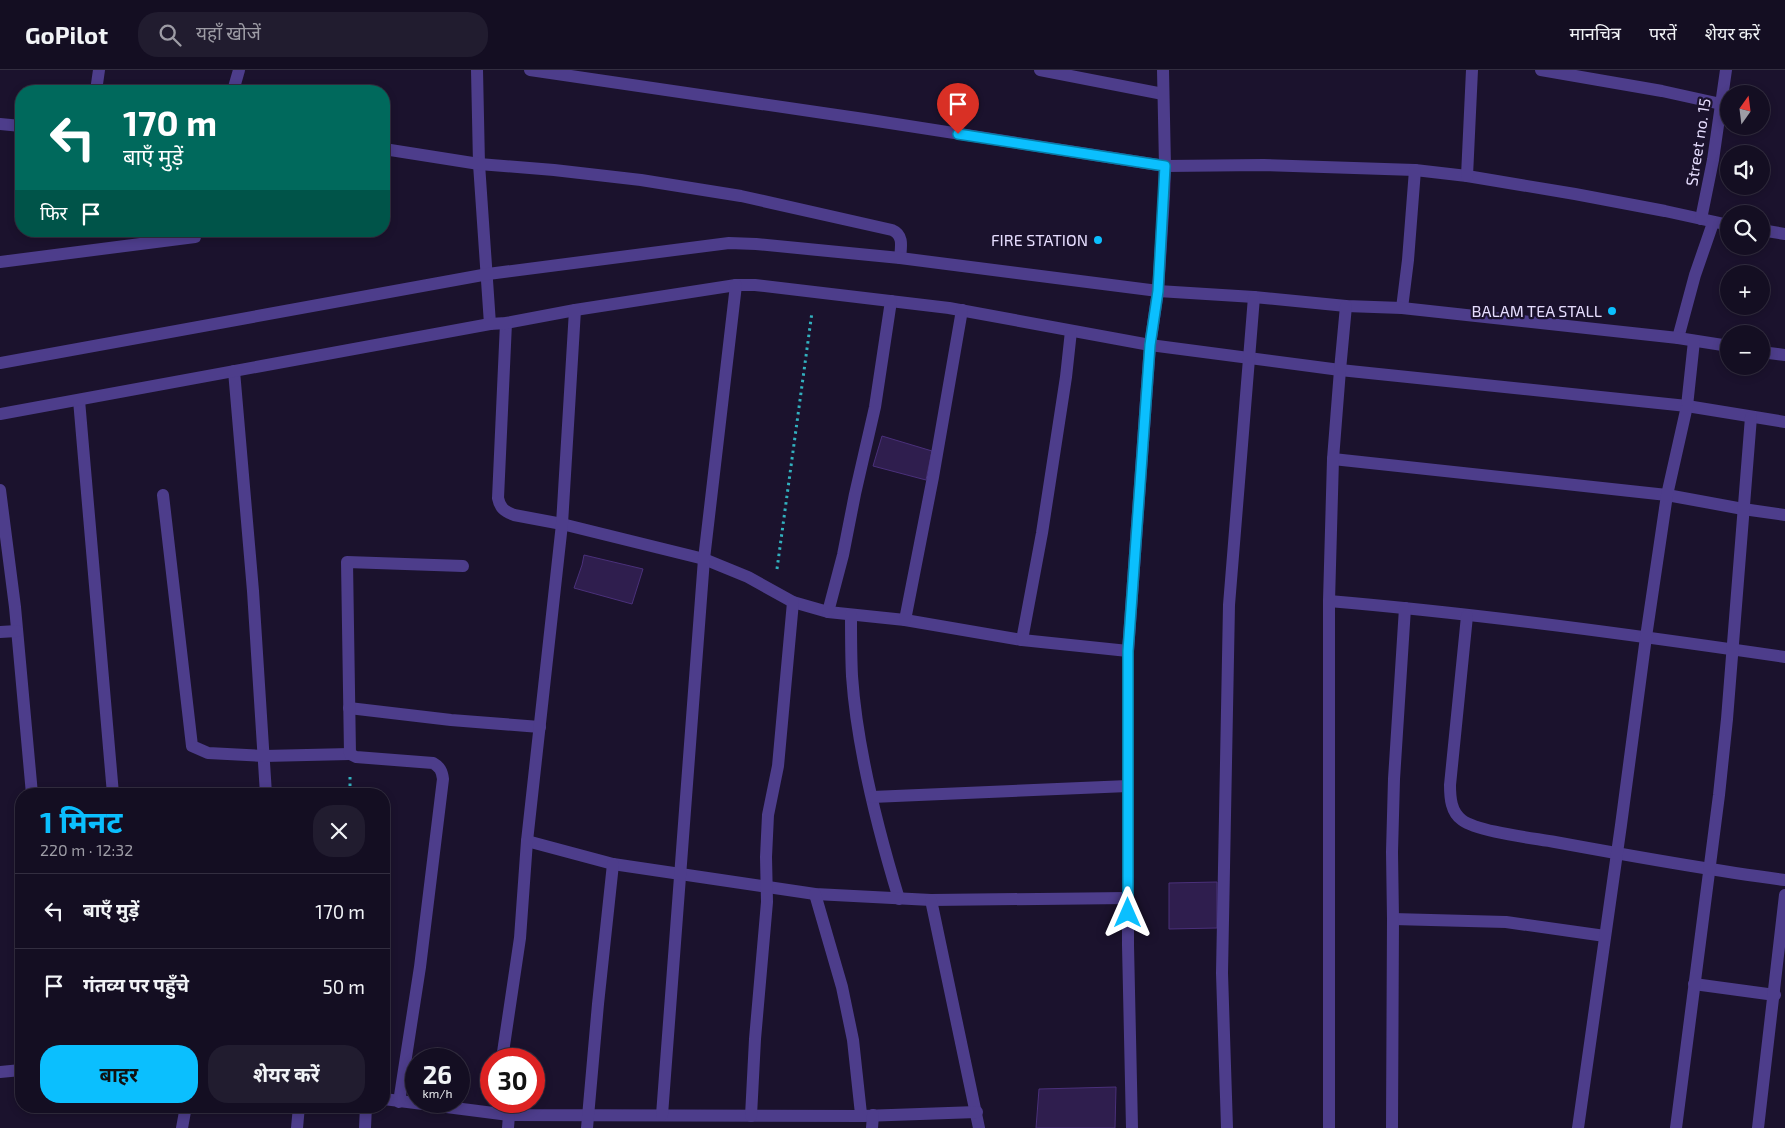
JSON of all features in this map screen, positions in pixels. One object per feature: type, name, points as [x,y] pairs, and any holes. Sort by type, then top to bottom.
[{"type":"street","points":[[97,85],[99,70]]},
{"type":"street","points":[[235,85],[239,70]]},
{"type":"street","points":[[477,70],[479,164],[490,324]]},
{"type":"street","points":[[530,70],[1165,166],[1264,165],[1415,170],[1467,176],[1584,196],[1720,223]]},
{"type":"street","points":[[1040,70],[1163,94]]},
{"type":"street","points":[[1132,1128],[1128,898],[1128,651],[1150,345],[1158,291],[1165,166],[1163,70]]},
{"type":"street","points":[[1467,176],[1472,70]]},
{"type":"street","points":[[1541,70],[1653,89],[1720,104]]},
{"type":"street","name":"Street no. 15","points":[[1724,85],[1726,70]]},
{"type":"street","name":"Street no. 15","points":[[1678,338],[1707,221],[1713,160],[1720,116]]},
{"type":"street","points":[[0,124],[15,125]]},
{"type":"street","points":[[390,150],[479,164],[641,180],[741,196],[897,232],[901,240],[900,258]]},
{"type":"street","points":[[1402,308],[1415,170]]},
{"type":"street","points":[[1770,232],[1785,234]]},
{"type":"street","points":[[0,262],[195,237]]},
{"type":"street","points":[[0,363],[488,274],[729,243],[900,258],[1158,291],[1254,297],[1346,306],[1402,308],[1678,338],[1720,345]]},
{"type":"street","points":[[0,414],[490,324],[736,286],[755,285],[962,310],[1150,345],[1340,370],[1687,400],[1751,417],[1785,422]]},
{"type":"street","points":[[662,1115],[704,559],[736,286]]},
{"type":"street","points":[[1227,1128],[1222,973],[1229,605],[1254,297]]},
{"type":"street","points":[[828,612],[843,555],[875,407],[890,301]]},
{"type":"street","points":[[1329,1128],[1329,601],[1333,459],[1346,306]]},
{"type":"street","points":[[504,1048],[520,938],[527,841],[562,524],[574,310]]},
{"type":"street","points":[[905,620],[933,477],[962,310]]},
{"type":"street","points":[[506,322],[498,498],[500,506],[506,512],[704,559],[748,577],[793,602],[828,612],[905,620],[1022,640],[1128,651]]},
{"type":"street","points":[[1022,640],[1042,533],[1066,377],[1071,331]]},
{"type":"street","points":[[1578,1128],[1646,637],[1667,495],[1687,400],[1694,341]]},
{"type":"street","points":[[1770,353],[1785,355]]},
{"type":"street","points":[[234,371],[253,591],[266,788]]},
{"type":"street","points":[[79,400],[112,788]]},
{"type":"street","points":[[1676,1128],[1719,795],[1751,417]]},
{"type":"street","points":[[1333,459],[1667,495],[1785,515]]},
{"type":"street","points":[[0,490],[4,554],[17,631],[31,788]]},
{"type":"street","points":[[163,495],[192,746],[208,753],[264,756],[350,754],[356,757],[433,763],[442,772],[444,779],[420,967],[399,1102]]},
{"type":"street","points":[[350,754],[347,562],[463,566]]},
{"type":"street","points":[[1329,601],[1405,608],[1646,637],[1785,658]]},
{"type":"street","points":[[758,1120],[755,1039],[767,902],[766,857],[768,815],[778,766],[793,602]]},
{"type":"street","points":[[1392,1128],[1392,852],[1394,779],[1405,608]]},
{"type":"street","points":[[851,615],[852,677],[861,740],[881,840],[899,899]]},
{"type":"street","points":[[1467,616],[1450,786],[1450,799],[1460,819],[1471,825],[1508,834],[1709,870],[1785,880]]},
{"type":"street","points":[[0,632],[17,631]]},
{"type":"street","points":[[349,708],[451,720],[540,727]]},
{"type":"street","points":[[872,797],[1128,786]]},
{"type":"street","points":[[527,841],[613,864],[815,894],[931,900],[1128,898]]},
{"type":"street","points":[[587,1128],[613,864]]},
{"type":"street","points":[[815,894],[842,987],[853,1040],[861,1114],[869,1120]]},
{"type":"street","points":[[1758,1128],[1775,995],[1785,895]]},
{"type":"street","points":[[931,900],[980,1128]]},
{"type":"street","points":[[1393,919],[1506,922],[1604,936]]},
{"type":"street","points":[[1694,984],[1775,995]]},
{"type":"street","points":[[0,1072],[15,1071]]},
{"type":"street","points":[[390,1100],[480,1106]]},
{"type":"street","points":[[508,1128],[509,1114],[662,1115],[758,1120],[869,1120],[977,1112]]},
{"type":"street","points":[[182,1128],[185,1113]]},
{"type":"street","points":[[297,1128],[298,1113]]},
{"type":"street","points":[[365,1128],[366,1113]]},
{"type":"path","points":[[772,590],[779,560],[815,292]]},
{"type":"building","points":[[882,436],[932,451],[926,480],[873,466]]},
{"type":"building","points":[[584,555],[643,569],[632,604],[574,588]]},
{"type":"building","points":[[1217,882],[1217,928],[1169,929],[1169,883]]},
{"type":"building","points":[[1116,1087],[1115,1128],[1036,1128],[1039,1089]]},
{"type":"place","name":"FIRE STATION","points":[[1098,240]]},
{"type":"place","name":"BALAM TEA STALL","points":[[1612,311]]},
{"type":"route","points":[[958,134],[1165,166],[1158,291],[1150,345],[1128,651],[1128,913]]}]
